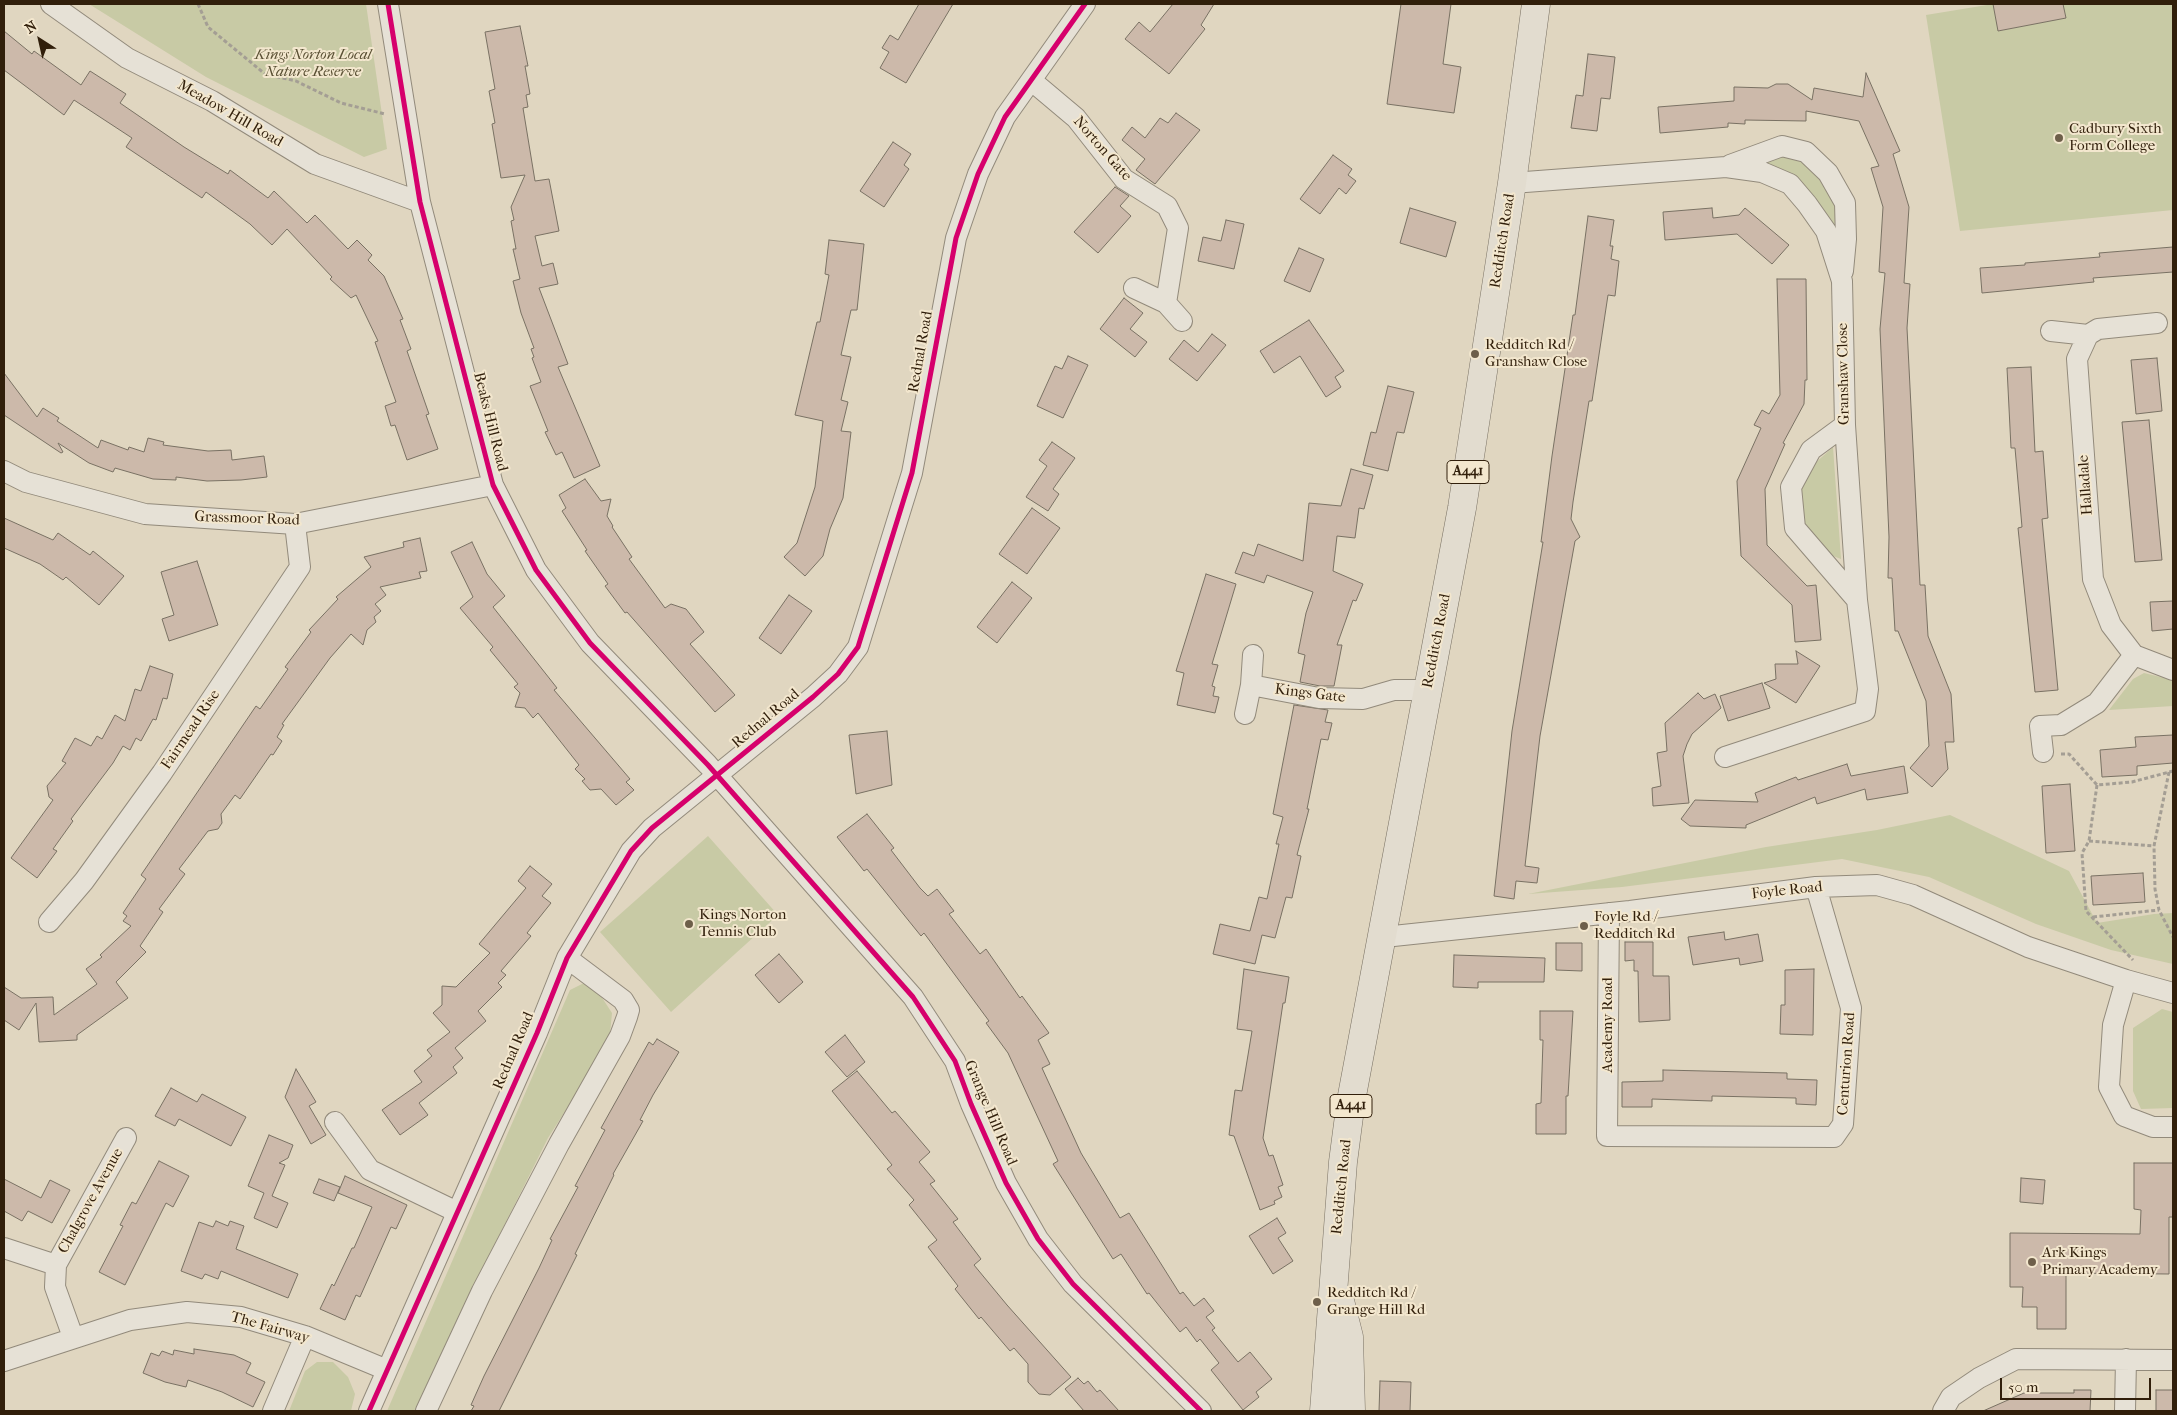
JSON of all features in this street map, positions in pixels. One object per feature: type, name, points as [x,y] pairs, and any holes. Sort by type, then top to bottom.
[{"type":"highway","name":"Redditch Road","points":[[1324,1411],[1343,1162],[1351,1101],[1384,937],[1462,508],[1512,183],[1536,4]]},
{"type":"highway","name":"Redditch Road","points":[[1334,1276],[1349,1337],[1351,1411]]},
{"type":"street","name":"Meadow Hill Road","points":[[51,4],[127,58],[212,101],[315,164],[420,202]]},
{"type":"street","name":"Beaks Hill Road","points":[[388,4],[420,202],[493,485],[536,570],[590,643],[716,777]]},
{"type":"street","name":"Rednal Road","points":[[369,1411],[567,958],[631,851],[652,828],[716,777],[838,674],[858,646],[912,473],[956,238],[978,174],[1005,117],[1032,81],[1084,4]]},
{"type":"street","name":"Norton Gate","points":[[1032,81],[1076,118],[1124,179],[1167,206],[1178,228],[1166,303]]},
{"type":"street","points":[[1726,167],[1782,146],[1806,152],[1828,173],[1845,203],[1846,240],[1842,281]]},
{"type":"street","name":"Granshaw Close","points":[[1512,183],[1726,167],[1762,172],[1790,184],[1826,230],[1842,281],[1845,425],[1857,600],[1868,689],[1865,712],[1724,757]]},
{"type":"street","points":[[1134,288],[1166,303],[1182,321]]},
{"type":"street","points":[[2051,331],[2088,335],[2098,329],[2157,323]]},
{"type":"street","name":"Halladale","points":[[2088,335],[2077,359],[2093,579],[2111,625],[2134,655]]},
{"type":"street","points":[[1845,425],[1811,450],[1790,487],[1795,528],[1857,600]]},
{"type":"street","name":"Grassmoor Road","points":[[4,471],[26,482],[145,514],[295,524],[493,485]]},
{"type":"street","name":"Fairmead Rise","points":[[49,922],[84,881],[162,774],[300,567],[295,524]]},
{"type":"street","points":[[1245,714],[1251,685],[1253,655]]},
{"type":"street","points":[[2042,752],[2040,726],[2062,725],[2097,703],[2134,655],[2173,670]]},
{"type":"street","name":"Kings Gate","points":[[1251,685],[1319,698],[1363,699],[1394,690],[1428,690]]},
{"type":"street","name":"Grange Hill Road","points":[[716,777],[871,949],[923,1012],[955,1061],[971,1104],[1006,1182],[1038,1239],[1073,1284],[1202,1411]]},
{"type":"street","name":"Foyle Road","points":[[1384,937],[1609,913],[1816,886],[1877,886],[1913,895],[2028,946],[2126,980],[2173,993]]},
{"type":"street","name":"Centurion Road","points":[[1607,1136],[1834,1137],[1838,1134],[1843,1124],[1851,1008],[1816,886]]},
{"type":"street","name":"Academy Road","points":[[1607,1136],[1609,913]]},
{"type":"street","points":[[426,1411],[482,1291],[559,1144],[620,1036],[627,1017],[629,1010],[623,1000],[567,958]]},
{"type":"street","points":[[2126,980],[2113,1026],[2109,1087],[2124,1116],[2153,1127],[2173,1127]]},
{"type":"street","points":[[335,1122],[370,1170],[457,1212]]},
{"type":"street","name":"Chalgrove Avenue","points":[[73,1337],[55,1287],[56,1265],[126,1138]]},
{"type":"street","name":"Chalgrove Avenue","points":[[4,1248],[56,1265]]},
{"type":"street","name":"The Fairway","points":[[4,1361],[130,1320],[187,1312],[241,1317],[305,1336],[387,1370]]},
{"type":"street","points":[[273,1411],[305,1336]]},
{"type":"street","points":[[1943,1411],[1951,1398],[1979,1378],[2016,1359],[2173,1360]]},
{"type":"street","points":[[2125,1411],[2126,1359]]},
{"type":"path","points":[[198,4],[208,27],[266,74],[296,81],[341,103],[388,115],[406,112]]},
{"type":"path","points":[[2042,752],[2070,754],[2096,785],[2089,841],[2082,853],[2086,911],[2133,961]]},
{"type":"path","points":[[2096,785],[2132,782],[2171,772],[2154,846],[2155,889],[2159,910],[2173,936]]},
{"type":"path","points":[[2089,841],[2154,846]]},
{"type":"path","points":[[2092,917],[2159,910]]},
{"type":"green space","name":"Kings Norton Local Nature Reserve","points":[[89,4],[366,4],[387,149],[364,157],[206,77]]},
{"type":"green space","name":"Cadbury Sixth Form College","points":[[1993,4],[1999,31],[2065,18],[2063,4],[2173,4],[2173,210],[1960,231],[1926,15]]},
{"type":"green space","points":[[1782,146],[1828,173],[1846,240],[1790,184],[1726,167]]},
{"type":"green space","points":[[1833,447],[1841,559],[1833,556],[1818,543],[1801,523],[1798,492],[1813,465]]},
{"type":"green space","points":[[2144,673],[2173,680],[2173,706],[2109,710],[2133,679]]},
{"type":"green space","points":[[1950,815],[2069,871],[2097,923],[2173,913],[2173,964],[2111,950],[2036,924],[1929,877],[1842,859],[1622,887],[1528,894],[1766,847],[1877,830]]},
{"type":"green space","name":"Kings Norton Tennis Club","points":[[708,836],[778,915],[671,1012],[600,932]]},
{"type":"green space","points":[[584,983],[599,993],[612,1013],[610,1034],[599,1058],[548,1138],[456,1322],[417,1411],[387,1411],[570,990]]},
{"type":"green space","points":[[2162,1009],[2173,1012],[2173,1108],[2141,1109],[2133,1091],[2133,1028]]},
{"type":"green space","points":[[317,1362],[333,1362],[348,1377],[355,1394],[351,1411],[289,1411],[305,1371]]},
{"type":"building","points":[[919,4],[953,4],[906,83],[880,68],[889,52],[882,48],[890,35],[898,40]]},
{"type":"building","points":[[1173,4],[1214,4],[1201,25],[1205,29],[1169,74],[1125,39],[1139,22],[1150,32]]},
{"type":"building","points":[[1401,4],[1451,4],[1443,64],[1461,67],[1454,113],[1387,104]]},
{"type":"building","points":[[1993,4],[2063,4],[2066,18],[1998,31]]},
{"type":"building","points":[[520,26],[528,66],[525,66],[530,94],[526,95],[528,107],[523,108],[535,181],[549,179],[559,231],[535,236],[542,266],[553,263],[558,284],[539,288],[568,364],[558,367],[600,466],[574,478],[562,452],[556,455],[545,432],[548,431],[530,386],[541,382],[532,358],[534,357],[531,349],[534,348],[521,313],[513,281],[520,279],[513,249],[516,249],[511,221],[514,220],[511,207],[525,175],[501,178],[492,124],[495,123],[489,91],[495,89],[485,32]]},
{"type":"building","points":[[4,31],[32,54],[34,51],[81,85],[90,71],[126,94],[120,103],[184,147],[228,174],[230,170],[268,198],[274,191],[307,223],[315,215],[348,249],[357,240],[372,255],[368,260],[384,276],[403,319],[400,320],[411,349],[407,351],[429,414],[426,415],[438,449],[407,460],[395,425],[391,426],[385,406],[396,402],[375,342],[378,341],[356,295],[351,298],[330,279],[332,277],[287,229],[272,245],[250,224],[206,192],[202,198],[126,147],[132,138],[74,100],[64,115],[4,70]]},
{"type":"building","points":[[1588,54],[1615,57],[1610,99],[1601,98],[1597,131],[1571,128],[1576,95],[1583,96]]},
{"type":"building","points":[[1866,73],[1900,151],[1893,154],[1909,207],[1904,283],[1910,284],[1907,328],[1920,585],[1925,585],[1928,636],[1951,694],[1954,742],[1945,742],[1948,769],[1932,787],[1910,768],[1929,746],[1926,701],[1898,631],[1895,631],[1892,578],[1888,578],[1889,537],[1880,329],[1885,273],[1879,272],[1883,207],[1871,168],[1879,166],[1859,121],[1806,111],[1806,121],[1745,120],[1745,124],[1728,123],[1728,127],[1660,133],[1658,107],[1734,101],[1734,87],[1768,88],[1776,84],[1788,84],[1812,100],[1814,88],[1863,97]]},
{"type":"building","points":[[1176,113],[1200,130],[1155,184],[1136,170],[1145,159],[1122,140],[1132,127],[1145,138],[1160,118],[1168,123]]},
{"type":"building","points":[[893,142],[911,154],[904,165],[909,169],[884,207],[860,191]]},
{"type":"building","points":[[1333,155],[1352,169],[1348,175],[1356,181],[1346,194],[1339,188],[1320,214],[1300,199]]},
{"type":"building","points":[[1115,187],[1129,196],[1120,206],[1131,216],[1098,253],[1074,232]]},
{"type":"building","points":[[1410,208],[1456,222],[1446,257],[1400,243]]},
{"type":"building","points":[[1712,208],[1713,218],[1739,215],[1745,208],[1789,245],[1772,264],[1737,234],[1665,240],[1663,212]]},
{"type":"building","points":[[1588,216],[1614,220],[1610,246],[1613,246],[1611,259],[1619,261],[1615,296],[1608,295],[1592,401],[1589,401],[1573,502],[1571,519],[1580,537],[1575,541],[1540,736],[1525,866],[1539,868],[1537,883],[1516,881],[1514,899],[1494,896],[1512,731],[1543,542],[1541,542],[1552,456],[1573,315],[1575,315]]},
{"type":"building","points":[[1226,220],[1244,224],[1234,269],[1198,261],[1203,237],[1221,241]]},
{"type":"building","points":[[829,240],[864,244],[857,310],[851,310],[841,355],[851,357],[841,400],[848,402],[841,431],[851,432],[843,498],[830,529],[823,556],[805,576],[784,557],[797,543],[815,487],[823,421],[795,415],[817,322],[820,322],[829,275],[825,274]]},
{"type":"building","points":[[2173,247],[2173,272],[2093,278],[2094,282],[1982,293],[1980,268],[2100,257],[2099,253]]},
{"type":"building","points":[[1299,248],[1324,259],[1310,292],[1284,281]]},
{"type":"building","points":[[1777,279],[1806,279],[1807,380],[1805,380],[1804,404],[1783,443],[1785,444],[1765,489],[1767,545],[1807,586],[1816,585],[1821,640],[1795,642],[1792,605],[1741,556],[1737,481],[1761,428],[1754,425],[1762,410],[1769,414],[1780,395]]},
{"type":"building","points":[[1124,298],[1143,313],[1130,329],[1147,342],[1135,357],[1100,329]]},
{"type":"building","points":[[1309,320],[1344,371],[1335,377],[1341,387],[1326,397],[1300,356],[1274,373],[1260,351]]},
{"type":"building","points":[[1212,334],[1226,345],[1197,381],[1169,359],[1184,340],[1198,352]]},
{"type":"building","points":[[1068,356],[1088,365],[1063,418],[1037,406],[1055,366],[1062,369]]},
{"type":"building","points":[[2157,358],[2162,411],[2136,414],[2131,360]]},
{"type":"building","points":[[2031,367],[2035,452],[2043,451],[2048,518],[2042,519],[2058,690],[2035,692],[2018,528],[2022,527],[2015,448],[2011,448],[2007,368]]},
{"type":"building","points":[[4,373],[37,417],[43,408],[59,418],[57,421],[98,448],[101,440],[128,450],[129,447],[144,452],[148,438],[164,442],[163,445],[208,451],[231,450],[232,460],[264,456],[267,477],[207,481],[176,477],[176,480],[153,479],[115,468],[113,472],[89,463],[58,443],[63,452],[61,453],[4,415]]},
{"type":"building","points":[[1388,386],[1414,392],[1404,433],[1397,432],[1388,471],[1363,465],[1371,432],[1376,433]]},
{"type":"building","points":[[2149,420],[2162,560],[2135,562],[2122,422]]},
{"type":"building","points":[[1052,442],[1075,458],[1053,489],[1059,494],[1048,511],[1026,497],[1047,466],[1039,460]]},
{"type":"building","points":[[1351,469],[1373,475],[1364,509],[1359,508],[1355,538],[1337,536],[1333,571],[1363,584],[1356,601],[1353,600],[1337,645],[1342,645],[1334,686],[1320,686],[1300,682],[1305,655],[1298,653],[1306,613],[1313,592],[1267,575],[1264,583],[1235,573],[1243,552],[1254,556],[1258,544],[1303,561],[1309,503],[1341,506]]},
{"type":"building","points":[[585,479],[601,501],[611,499],[607,516],[612,527],[632,557],[629,559],[665,608],[671,604],[686,609],[704,632],[690,644],[735,695],[715,712],[627,612],[625,613],[605,586],[608,584],[585,551],[587,550],[562,511],[566,508],[559,495]]},
{"type":"building","points":[[1032,508],[1060,528],[1027,574],[999,554]]},
{"type":"building","points":[[4,518],[53,540],[58,533],[90,555],[93,551],[124,576],[99,605],[66,577],[63,580],[40,564],[4,548]]},
{"type":"building","points":[[420,538],[427,571],[419,572],[421,578],[380,587],[386,595],[375,604],[381,611],[374,617],[376,622],[367,630],[363,645],[351,634],[330,658],[282,724],[284,725],[277,737],[282,741],[273,755],[271,754],[240,799],[235,795],[221,814],[222,823],[218,829],[208,831],[179,869],[185,874],[159,909],[163,912],[140,946],[146,952],[116,982],[128,998],[77,1035],[77,1040],[39,1042],[36,1003],[19,1030],[4,1020],[4,987],[21,998],[53,997],[54,1015],[97,984],[86,969],[102,957],[100,955],[131,926],[123,921],[127,916],[123,913],[146,879],[141,875],[256,706],[260,709],[288,669],[285,667],[311,632],[309,630],[338,599],[336,597],[371,567],[364,557],[404,547],[403,542]]},
{"type":"building","points":[[472,542],[487,574],[505,596],[493,607],[557,688],[554,690],[630,779],[626,782],[634,790],[616,805],[601,789],[590,790],[582,781],[585,779],[575,769],[579,765],[538,713],[533,718],[525,708],[515,707],[520,693],[514,687],[518,684],[490,650],[493,647],[460,608],[473,597],[451,552]]},
{"type":"building","points":[[197,561],[218,625],[169,641],[162,619],[174,615],[161,572]]},
{"type":"building","points":[[1206,574],[1236,584],[1212,664],[1218,665],[1212,686],[1215,687],[1213,696],[1219,697],[1215,713],[1177,705],[1184,673],[1176,671]]},
{"type":"building","points":[[1012,582],[1032,598],[997,643],[977,627]]},
{"type":"building","points":[[789,595],[812,611],[781,654],[759,638]]},
{"type":"building","points":[[2173,601],[2173,629],[2152,631],[2150,602]]},
{"type":"building","points":[[1796,651],[1820,666],[1796,703],[1764,683],[1776,679],[1775,664],[1798,664]]},
{"type":"building","points":[[150,666],[173,674],[167,699],[163,698],[156,720],[153,719],[141,741],[136,738],[130,750],[123,746],[113,763],[71,819],[73,821],[53,849],[57,851],[37,878],[11,858],[53,800],[49,797],[47,786],[66,763],[62,761],[75,738],[91,746],[97,736],[102,739],[115,715],[125,721],[135,689],[141,691]]},
{"type":"building","points":[[1762,683],[1770,708],[1728,721],[1720,696]]},
{"type":"building","points":[[1698,693],[1704,699],[1715,694],[1721,708],[1692,734],[1687,744],[1683,756],[1689,803],[1653,806],[1652,788],[1661,786],[1657,753],[1667,751],[1665,723]]},
{"type":"building","points":[[1294,705],[1328,710],[1325,722],[1332,723],[1328,740],[1321,739],[1307,809],[1309,809],[1297,855],[1301,856],[1292,898],[1286,897],[1275,938],[1262,935],[1255,964],[1213,954],[1220,924],[1250,931],[1259,897],[1267,899],[1279,844],[1276,844],[1283,817],[1273,814]]},
{"type":"building","points":[[887,731],[892,785],[856,794],[849,735]]},
{"type":"building","points":[[2173,735],[2173,763],[2137,766],[2137,775],[2102,777],[2100,750],[2136,747],[2135,737]]},
{"type":"building","points":[[1847,764],[1851,776],[1904,766],[1908,793],[1867,800],[1865,789],[1817,804],[1815,797],[1746,825],[1746,828],[1690,826],[1681,819],[1695,800],[1758,802],[1755,793],[1796,777],[1798,780]]},
{"type":"building","points":[[2070,784],[2075,851],[2046,853],[2042,786]]},
{"type":"building","points":[[867,814],[894,848],[891,850],[920,888],[928,896],[937,889],[954,911],[949,914],[980,954],[986,949],[1020,998],[1022,996],[1049,1033],[1038,1040],[1050,1064],[1042,1068],[1081,1153],[1120,1218],[1129,1213],[1180,1294],[1183,1292],[1194,1306],[1204,1298],[1214,1311],[1206,1317],[1215,1328],[1212,1330],[1238,1362],[1250,1352],[1272,1379],[1256,1392],[1259,1397],[1243,1410],[1211,1370],[1219,1363],[1200,1339],[1197,1342],[1186,1327],[1180,1332],[1149,1293],[1147,1294],[1121,1254],[1113,1259],[1053,1164],[1058,1161],[1008,1053],[986,1023],[989,1021],[924,933],[921,936],[867,869],[864,871],[837,837]]},
{"type":"building","points":[[530,866],[552,884],[542,896],[551,903],[527,933],[531,936],[501,971],[506,975],[498,983],[502,987],[478,1011],[486,1021],[455,1048],[463,1058],[453,1067],[457,1073],[419,1103],[428,1115],[400,1135],[382,1110],[422,1082],[414,1071],[432,1056],[427,1050],[450,1032],[433,1013],[442,1005],[442,986],[456,987],[490,953],[479,944],[526,888],[518,881]]},
{"type":"building","points":[[2143,873],[2145,902],[2093,905],[2091,876]]},
{"type":"building","points":[[1724,932],[1725,940],[1758,934],[1763,961],[1740,965],[1739,958],[1693,965],[1688,937]]},
{"type":"building","points":[[1625,942],[1653,942],[1653,976],[1669,976],[1670,1020],[1639,1022],[1638,971],[1634,971],[1634,960],[1625,961]]},
{"type":"building","points":[[1556,943],[1582,943],[1582,971],[1556,970]]},
{"type":"building","points":[[779,954],[803,982],[779,1003],[755,975]]},
{"type":"building","points":[[1454,955],[1545,958],[1544,982],[1478,982],[1478,988],[1453,987]]},
{"type":"building","points":[[1244,969],[1289,977],[1285,1003],[1283,1003],[1263,1138],[1269,1156],[1273,1155],[1283,1185],[1278,1187],[1282,1197],[1274,1201],[1275,1204],[1260,1210],[1234,1136],[1229,1135],[1235,1090],[1242,1091],[1252,1031],[1237,1029]]},
{"type":"building","points":[[1814,969],[1813,1035],[1780,1034],[1781,1005],[1785,1005],[1785,970]]},
{"type":"building","points":[[1540,1011],[1573,1011],[1568,1096],[1566,1096],[1566,1134],[1536,1134],[1536,1104],[1541,1103],[1543,1040],[1540,1040]]},
{"type":"building","points":[[845,1035],[865,1062],[847,1077],[825,1052]]},
{"type":"building","points":[[657,1039],[679,1052],[640,1120],[643,1121],[613,1174],[575,1254],[577,1255],[499,1411],[471,1411],[474,1406],[471,1405],[484,1376],[539,1268],[552,1240],[550,1239],[578,1187],[575,1186],[605,1130],[601,1128],[649,1042],[653,1045]]},
{"type":"building","points":[[296,1069],[316,1102],[309,1106],[326,1135],[311,1144],[285,1097]]},
{"type":"building","points":[[1663,1070],[1787,1073],[1787,1079],[1817,1080],[1816,1105],[1796,1104],[1796,1098],[1712,1096],[1712,1101],[1652,1099],[1652,1107],[1622,1107],[1622,1082],[1663,1081]]},
{"type":"building","points":[[857,1071],[892,1113],[895,1111],[930,1152],[919,1162],[935,1181],[930,1184],[958,1219],[953,1222],[981,1259],[974,1265],[1071,1377],[1050,1395],[1039,1394],[1028,1382],[1028,1364],[1014,1348],[1010,1351],[981,1317],[979,1319],[955,1289],[958,1286],[928,1247],[937,1240],[909,1205],[914,1200],[887,1169],[892,1165],[832,1091]]},
{"type":"building","points":[[171,1088],[197,1102],[202,1094],[246,1117],[231,1146],[179,1119],[175,1126],[155,1116]]},
{"type":"building","points":[[269,1135],[293,1145],[288,1158],[279,1163],[285,1165],[272,1196],[288,1203],[277,1228],[254,1218],[264,1193],[248,1186]]},
{"type":"building","points":[[159,1161],[189,1176],[173,1207],[166,1203],[125,1285],[99,1272],[123,1226],[120,1225],[132,1202],[136,1204]]},
{"type":"building","points":[[2134,1163],[2173,1163],[2173,1217],[2169,1217],[2169,1274],[2066,1273],[2066,1329],[2037,1329],[2037,1307],[2022,1307],[2023,1287],[2010,1287],[2010,1233],[2140,1234],[2141,1210],[2134,1209]]},
{"type":"building","points":[[345,1176],[407,1205],[396,1229],[391,1227],[360,1297],[356,1295],[345,1320],[320,1309],[332,1284],[334,1286],[352,1248],[354,1248],[372,1207],[338,1193]]},
{"type":"building","points":[[2021,1178],[2045,1180],[2043,1204],[2020,1202]]},
{"type":"building","points":[[4,1179],[41,1198],[50,1180],[70,1190],[52,1223],[28,1211],[22,1221],[4,1211]]},
{"type":"building","points":[[319,1179],[340,1187],[334,1201],[313,1193]]},
{"type":"building","points":[[1277,1218],[1286,1233],[1278,1238],[1293,1261],[1273,1274],[1249,1236]]},
{"type":"building","points":[[216,1221],[228,1226],[230,1221],[244,1226],[236,1249],[298,1274],[288,1298],[221,1271],[218,1279],[205,1274],[202,1279],[181,1271],[199,1222],[213,1227]]},
{"type":"building","points":[[194,1349],[234,1355],[251,1363],[246,1373],[265,1382],[253,1407],[222,1392],[188,1380],[186,1387],[165,1382],[143,1373],[151,1353],[159,1356],[162,1351],[173,1355],[174,1350],[194,1354]]},
{"type":"building","points":[[1078,1378],[1084,1384],[1088,1381],[1097,1392],[1100,1390],[1119,1411],[1084,1411],[1065,1389]]},
{"type":"building","points":[[1380,1381],[1411,1382],[1410,1411],[1379,1411]]},
{"type":"building","points":[[2074,1390],[2091,1390],[2090,1411],[1983,1411],[2024,1393],[2074,1393]]},
{"type":"building","points":[[2156,1390],[2173,1390],[2173,1411],[2156,1411]]},
{"type":"cycle path","points":[[388,4],[420,202],[493,485],[536,570],[590,643],[708,765],[913,997],[955,1061],[971,1104],[1006,1183],[1038,1239],[1073,1284],[1201,1411]]},
{"type":"cycle path","points":[[369,1411],[537,1033],[567,958],[631,851],[652,828],[813,697],[838,674],[858,647],[912,473],[956,238],[978,174],[1005,117],[1085,4]]},
{"type":"place","name":"Cadbury Sixth Form College","points":[[2059,138]]},
{"type":"place","name":"Redditch Rd / Granshaw Close","points":[[1475,354]]},
{"type":"place","name":"Kings Norton Tennis Club","points":[[689,924]]},
{"type":"place","name":"Foyle Rd / Redditch Rd","points":[[1584,926]]},
{"type":"place","name":"Ark Kings Primary Academy","points":[[2032,1262]]},
{"type":"place","name":"Redditch Rd / Grange Hill Rd","points":[[1317,1302]]}]
